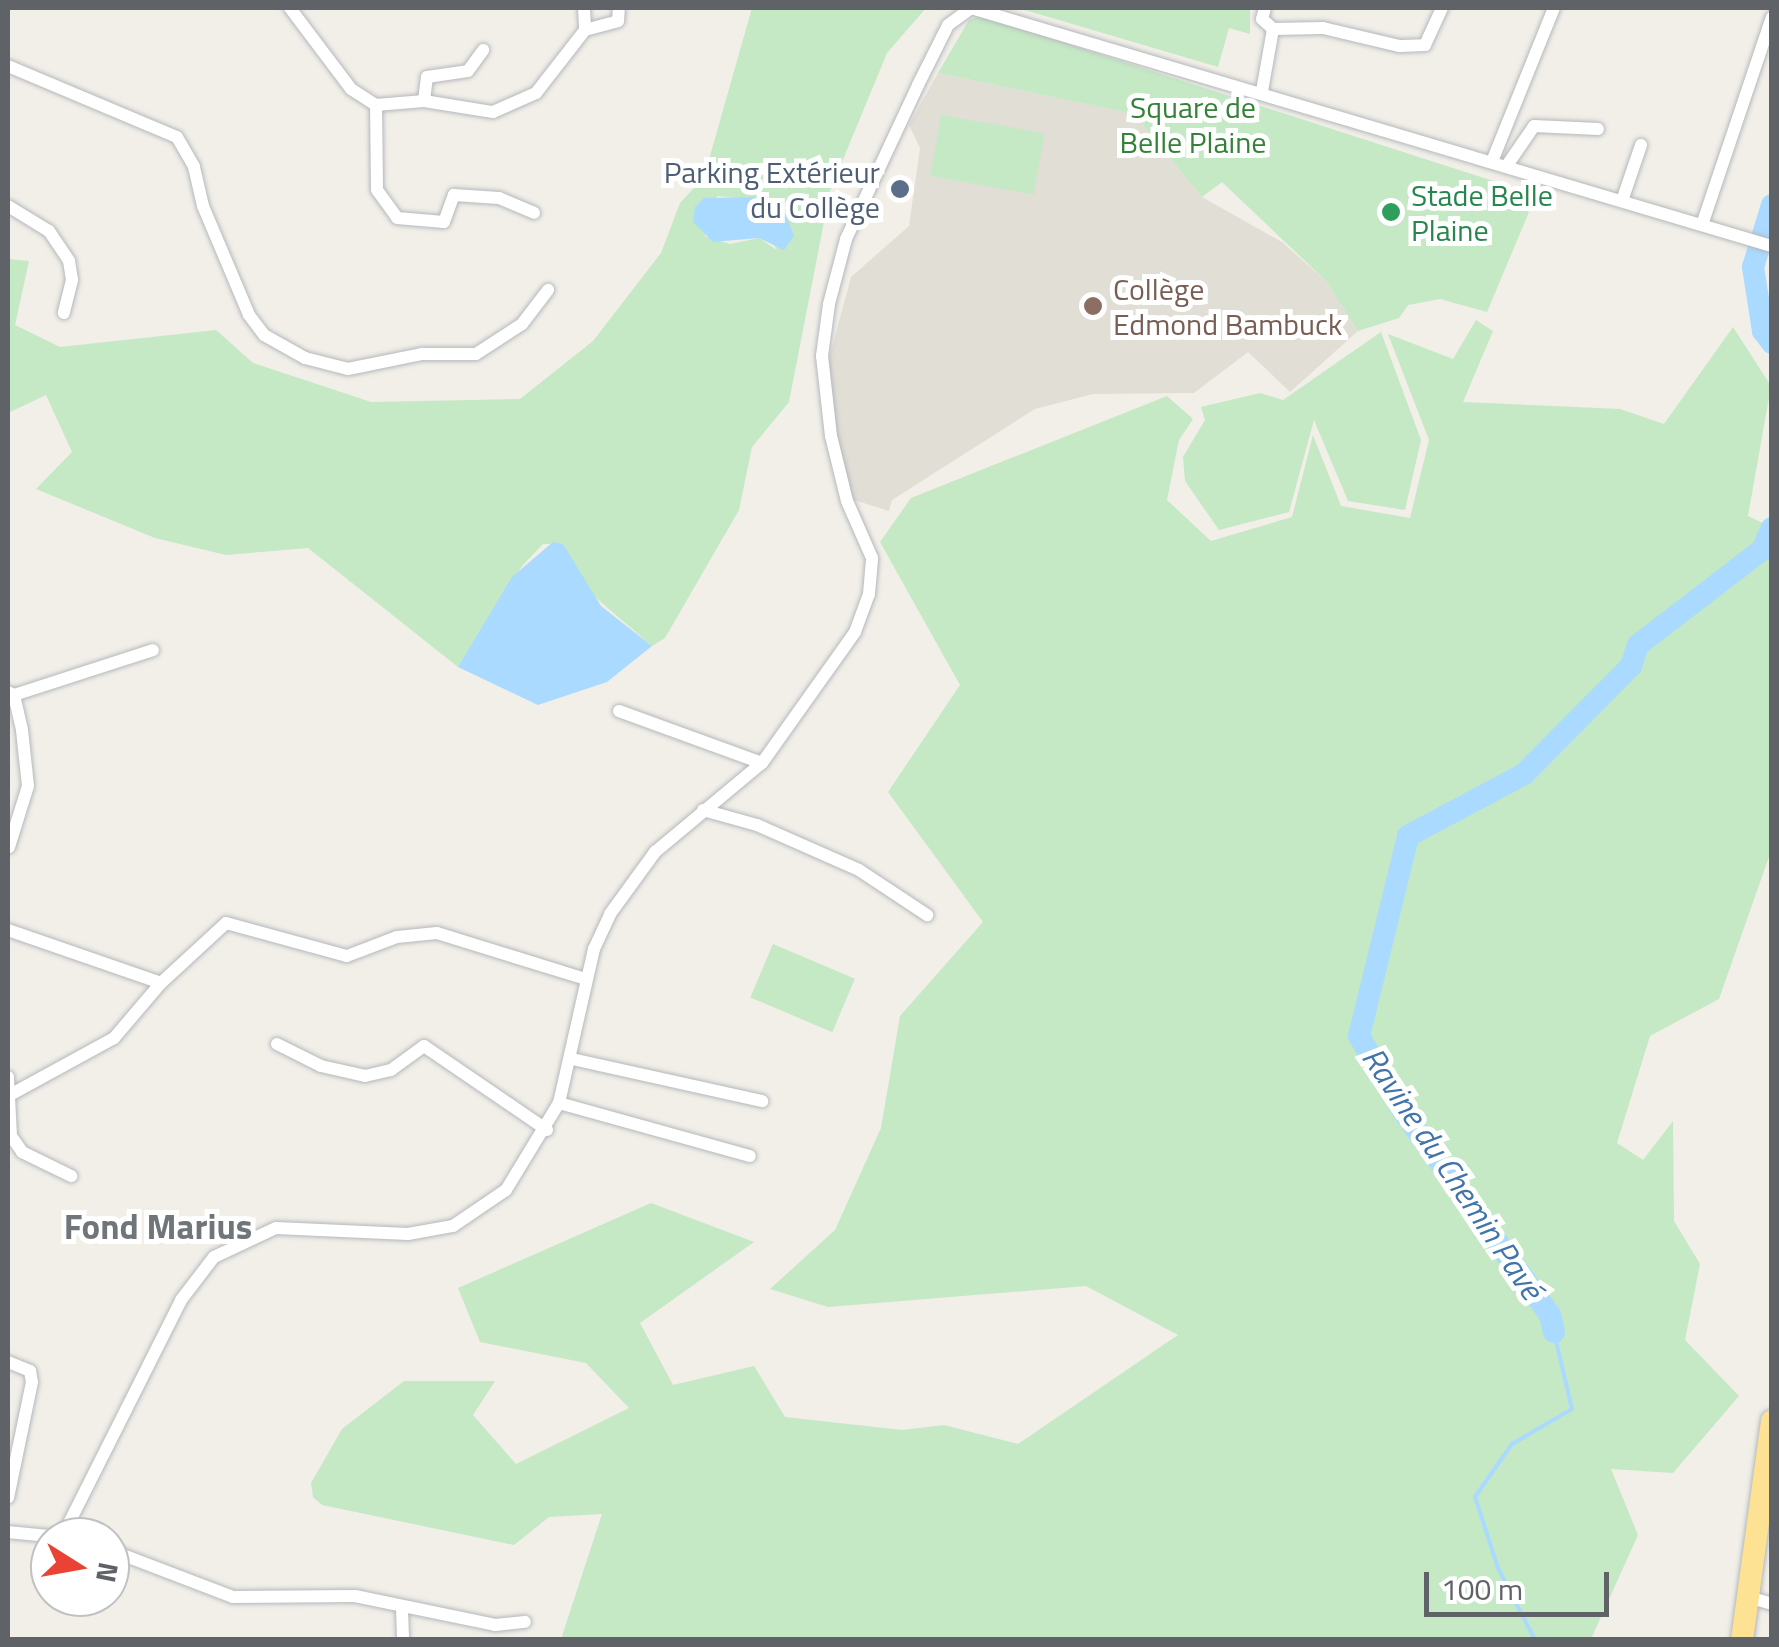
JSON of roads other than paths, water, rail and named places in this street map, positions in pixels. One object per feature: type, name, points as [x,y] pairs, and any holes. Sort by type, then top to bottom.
[{"type":"highway","points":[[1742,1640],[1760,1601],[1772,1421]]},
{"type":"street","points":[[290,8],[352,89],[376,105],[424,101],[480,112],[514,107],[536,93],[585,30],[618,22],[619,8]]},
{"type":"street","points":[[584,8],[585,30]]},
{"type":"street","points":[[71,1517],[173,1314],[214,1257],[276,1228],[408,1234],[452,1226],[506,1190],[559,1103],[572,1060],[594,949],[628,886],[655,852],[762,764],[845,648],[869,594],[872,558],[847,501],[822,356],[846,239],[948,25],[971,8],[1492,159],[1772,246]]},
{"type":"street","points":[[1265,8],[1262,19],[1273,29],[1322,28],[1400,46],[1425,45],[1442,8]]},
{"type":"street","points":[[1492,159],[1554,8]]},
{"type":"street","points":[[1703,222],[1772,17]]},
{"type":"street","points":[[1262,91],[1273,29]]},
{"type":"street","points":[[424,101],[428,77],[468,71],[483,50]]},
{"type":"street","points":[[8,66],[177,138],[194,167],[203,206],[249,315],[264,335],[305,358],[348,370],[422,354],[476,354],[496,347],[548,290]]},
{"type":"street","points":[[376,105],[377,190],[397,218],[444,222],[454,195],[499,198],[534,213]]},
{"type":"street","points":[[1512,106],[1540,124],[1598,129]]},
{"type":"street","points":[[1508,164],[1540,124]]},
{"type":"street","points":[[1623,198],[1641,145]]},
{"type":"street","points":[[8,206],[50,231],[68,261],[72,280],[64,313]]},
{"type":"street","points":[[10,847],[28,786],[11,694],[152,650]]},
{"type":"street","points":[[619,711],[762,764]]},
{"type":"street","points":[[703,810],[757,825],[860,870],[927,914]]},
{"type":"street","points":[[8,1095],[114,1038],[161,983],[226,923],[347,956],[398,937],[437,933],[586,979]]},
{"type":"street","points":[[8,930],[161,983]]},
{"type":"street","points":[[277,1044],[320,1066],[365,1076],[391,1070],[424,1046],[546,1130]]},
{"type":"street","points":[[572,1060],[762,1101]]},
{"type":"street","points":[[8,1077],[11,1136],[22,1152],[71,1176]]},
{"type":"street","points":[[559,1103],[750,1156]]},
{"type":"street","points":[[8,1362],[30,1371],[32,1382],[8,1498]]},
{"type":"street","points":[[130,1558],[233,1597],[355,1596],[495,1626],[525,1622]]},
{"type":"street","points":[[402,1609],[402,1640]]},
{"type":"water","points":[[759,197],[786,215],[794,236],[784,250],[759,238],[713,242],[693,222],[695,207],[704,198]]},
{"type":"water","points":[[553,542],[563,544],[601,606],[652,646],[607,682],[538,705],[458,667],[512,577]]},
{"type":"waterway","name":"Ravine du Chemin Pavé","points":[[1772,205],[1753,267],[1763,331],[1772,343]]},
{"type":"waterway","name":"Ravine du Chemin Pavé","points":[[1554,1332],[1550,1315],[1403,1111],[1359,1036],[1408,836],[1524,774],[1631,666],[1638,645],[1762,550],[1772,528]]},
{"type":"waterway","name":"Ravine du Chemin Pavé","points":[[1535,1640],[1498,1568],[1475,1497],[1512,1444],[1572,1409],[1554,1332]]},
{"type":"place","name":"Parking Extérieur du Collège","points":[[900,189]]},
{"type":"place","name":"Stade Belle Plaine","points":[[1391,212]]},
{"type":"place","name":"Collège Edmond Bambuck","points":[[1093,306]]},
{"type":"district","name":"Fond Marius","points":[[158,1226]]},
{"type":"park label","name":"Square de Belle Plaine","points":[[1193,124]]}]
